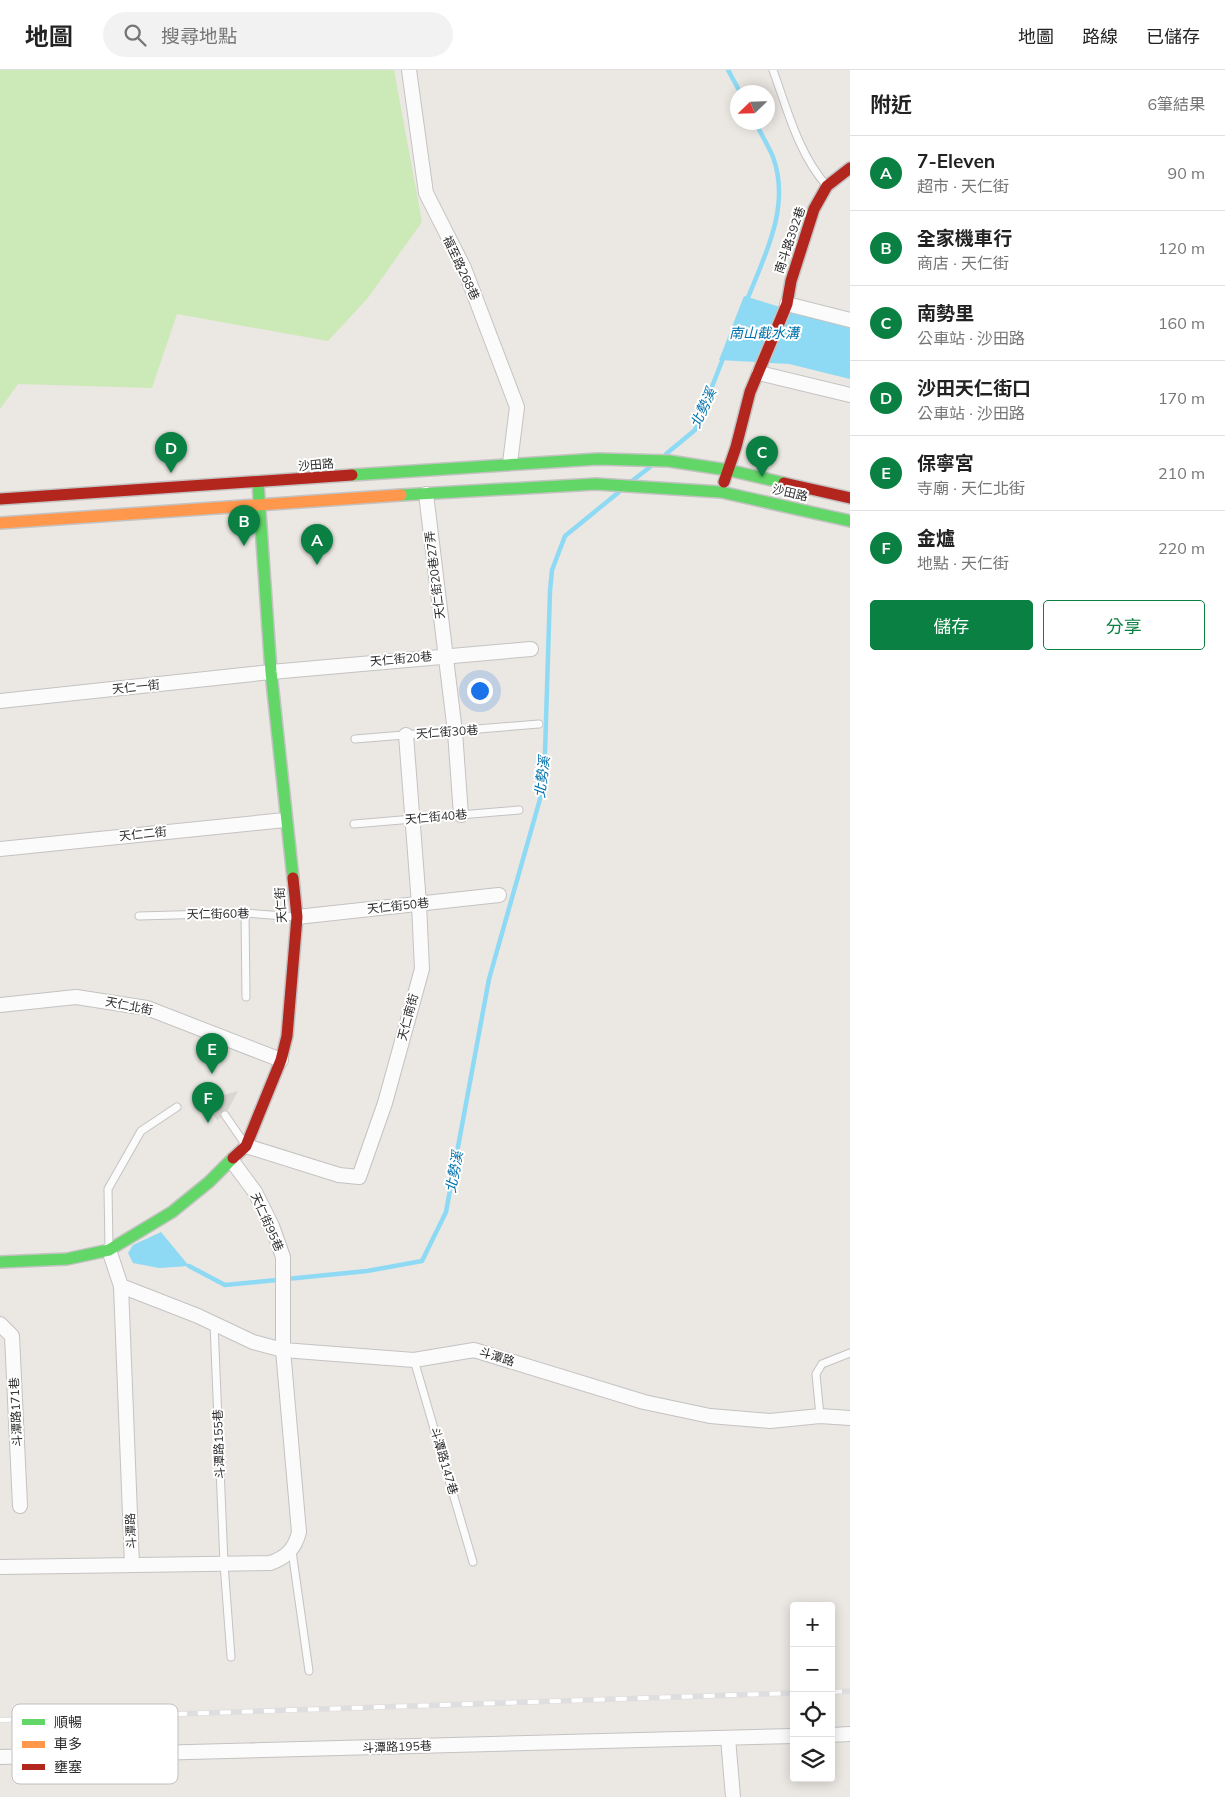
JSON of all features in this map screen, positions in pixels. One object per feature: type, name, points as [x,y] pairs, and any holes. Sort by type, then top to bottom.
[{"type":"street","name":"福至路268巷","points":[[409,70],[426,193],[464,268],[517,407],[510,463]]},
{"type":"street","name":"南斗路392巷","points":[[759,373],[787,304],[791,280],[814,209],[827,186],[850,168]]},
{"type":"street","points":[[787,304],[850,320]]},
{"type":"street","points":[[721,492],[750,392],[759,373],[850,395]]},
{"type":"street","name":"沙田路","points":[[0,499],[258,483],[510,463],[634,459],[669,461],[728,470],[850,498]]},
{"type":"street","name":"天仁街","points":[[109,1250],[172,1212],[209,1182],[246,1146],[281,1060],[288,1027],[297,918],[271,672],[258,483]]},
{"type":"street","name":"沙田路","points":[[426,494],[549,485],[634,486],[721,492],[850,521]]},
{"type":"street","points":[[0,523],[426,494]]},
{"type":"street","name":"天仁街20巷27弄","points":[[426,494],[454,732],[461,815]]},
{"type":"street","name":"天仁街20巷","points":[[271,672],[444,655],[531,649]]},
{"type":"street","name":"天仁一街","points":[[0,701],[271,672]]},
{"type":"street","name":"天仁南街","points":[[246,1146],[340,1175],[359,1177],[385,1103],[422,968],[420,904],[411,820],[406,735]]},
{"type":"street","name":"天仁二街","points":[[0,849],[286,820]]},
{"type":"street","name":"天仁街50巷","points":[[297,918],[499,895]]},
{"type":"street","name":"天仁北街","points":[[0,1005],[76,997],[147,1008],[281,1060]]},
{"type":"street","name":"天仁街95巷","points":[[232,1161],[255,1192],[272,1226],[283,1257],[283,1350]]},
{"type":"street","points":[[0,1262],[67,1260],[109,1250]]},
{"type":"street","name":"斗潭路","points":[[109,1250],[121,1286],[132,1565]]},
{"type":"street","name":"斗潭路","points":[[121,1286],[253,1342],[283,1350],[414,1360],[474,1350],[644,1402],[710,1416],[770,1421],[820,1416],[850,1418]]},
{"type":"street","name":"斗潭路171巷","points":[[0,1324],[12,1336],[20,1506]]},
{"type":"street","points":[[0,1567],[270,1563],[282,1559],[292,1551],[299,1532],[283,1350]]},
{"type":"street","points":[[835,1735],[850,1734]]},
{"type":"street","name":"斗潭路195巷","points":[[178,1752],[790,1736]]},
{"type":"street","points":[[728,1738],[733,1797]]},
{"type":"lane","points":[[772,70],[803,149],[814,172],[827,186]]},
{"type":"lane","name":"天仁街30巷","points":[[355,739],[539,724]]},
{"type":"lane","name":"天仁街40巷","points":[[354,824],[519,810]]},
{"type":"lane","points":[[245,913],[246,997]]},
{"type":"lane","name":"天仁街60巷","points":[[139,916],[245,913],[297,918]]},
{"type":"lane","points":[[109,1250],[108,1189],[141,1131],[177,1107]]},
{"type":"lane","points":[[225,1115],[246,1146]]},
{"type":"lane","name":"斗潭路155巷","points":[[214,1324],[224,1564],[231,1657]]},
{"type":"lane","points":[[820,1416],[816,1374],[822,1364],[850,1353]]},
{"type":"lane","name":"斗潭路147巷","points":[[414,1360],[473,1562]]},
{"type":"lane","points":[[292,1551],[309,1671]]},
{"type":"green space","points":[[0,70],[394,70],[422,222],[367,299],[328,341],[177,314],[152,388],[18,384],[0,409]]},
{"type":"shaded area","points":[[238,1091],[225,1115],[217,1120],[203,1101]]},
{"type":"water","name":"南山截水溝","points":[[744,296],[850,328],[850,379],[789,364],[719,360]]},
{"type":"water","points":[[161,1232],[189,1266],[159,1268],[133,1263],[128,1253],[133,1245]]},
{"type":"waterway","name":"北勢溪","points":[[728,70],[736,85]]},
{"type":"waterway","name":"北勢溪","points":[[747,300],[774,230],[779,194],[778,175],[773,157],[759,130]]},
{"type":"waterway","name":"北勢溪","points":[[666,454],[695,430],[724,356]]},
{"type":"waterway","name":"北勢溪","points":[[632,481],[650,467]]},
{"type":"waterway","name":"北勢溪","points":[[189,1266],[225,1285],[367,1271],[422,1261],[446,1212],[489,979],[544,785],[552,570],[565,536],[619,492]]},
{"type":"railway","points":[[835,1692],[850,1691]]},
{"type":"railway","points":[[178,1714],[790,1693]]},
{"type":"railway","points":[[0,1720],[12,1720]]},
{"type":"traffic: fast","points":[[352,475],[598,459],[669,461],[728,470],[784,483]]},
{"type":"traffic: fast","points":[[258,483],[271,672],[293,878]]},
{"type":"traffic: fast","points":[[401,495],[596,484],[721,492],[850,521]]},
{"type":"traffic: fast","points":[[0,1262],[67,1259],[109,1250],[172,1212],[209,1182],[233,1158]]},
{"type":"traffic: slow","points":[[0,523],[401,495]]},
{"type":"traffic: jam","points":[[724,482],[736,447],[750,392],[787,304],[791,281],[814,209],[827,186],[850,168]]},
{"type":"traffic: jam","points":[[0,499],[352,475]]},
{"type":"traffic: jam","points":[[784,483],[850,498]]},
{"type":"traffic: jam","points":[[233,1158],[246,1146],[281,1060],[287,1036],[297,917],[293,878]]},
{"type":"place","name":"沙田天仁街口","points":[[171,473]]},
{"type":"place","name":"南勢里","points":[[762,477]]},
{"type":"place","name":"全家機車行","points":[[244,546]]},
{"type":"place","name":"7-Eleven","points":[[317,565]]},
{"type":"place","name":"保寧宮","points":[[212,1074]]},
{"type":"place","name":"金爐","points":[[208,1123]]}]
